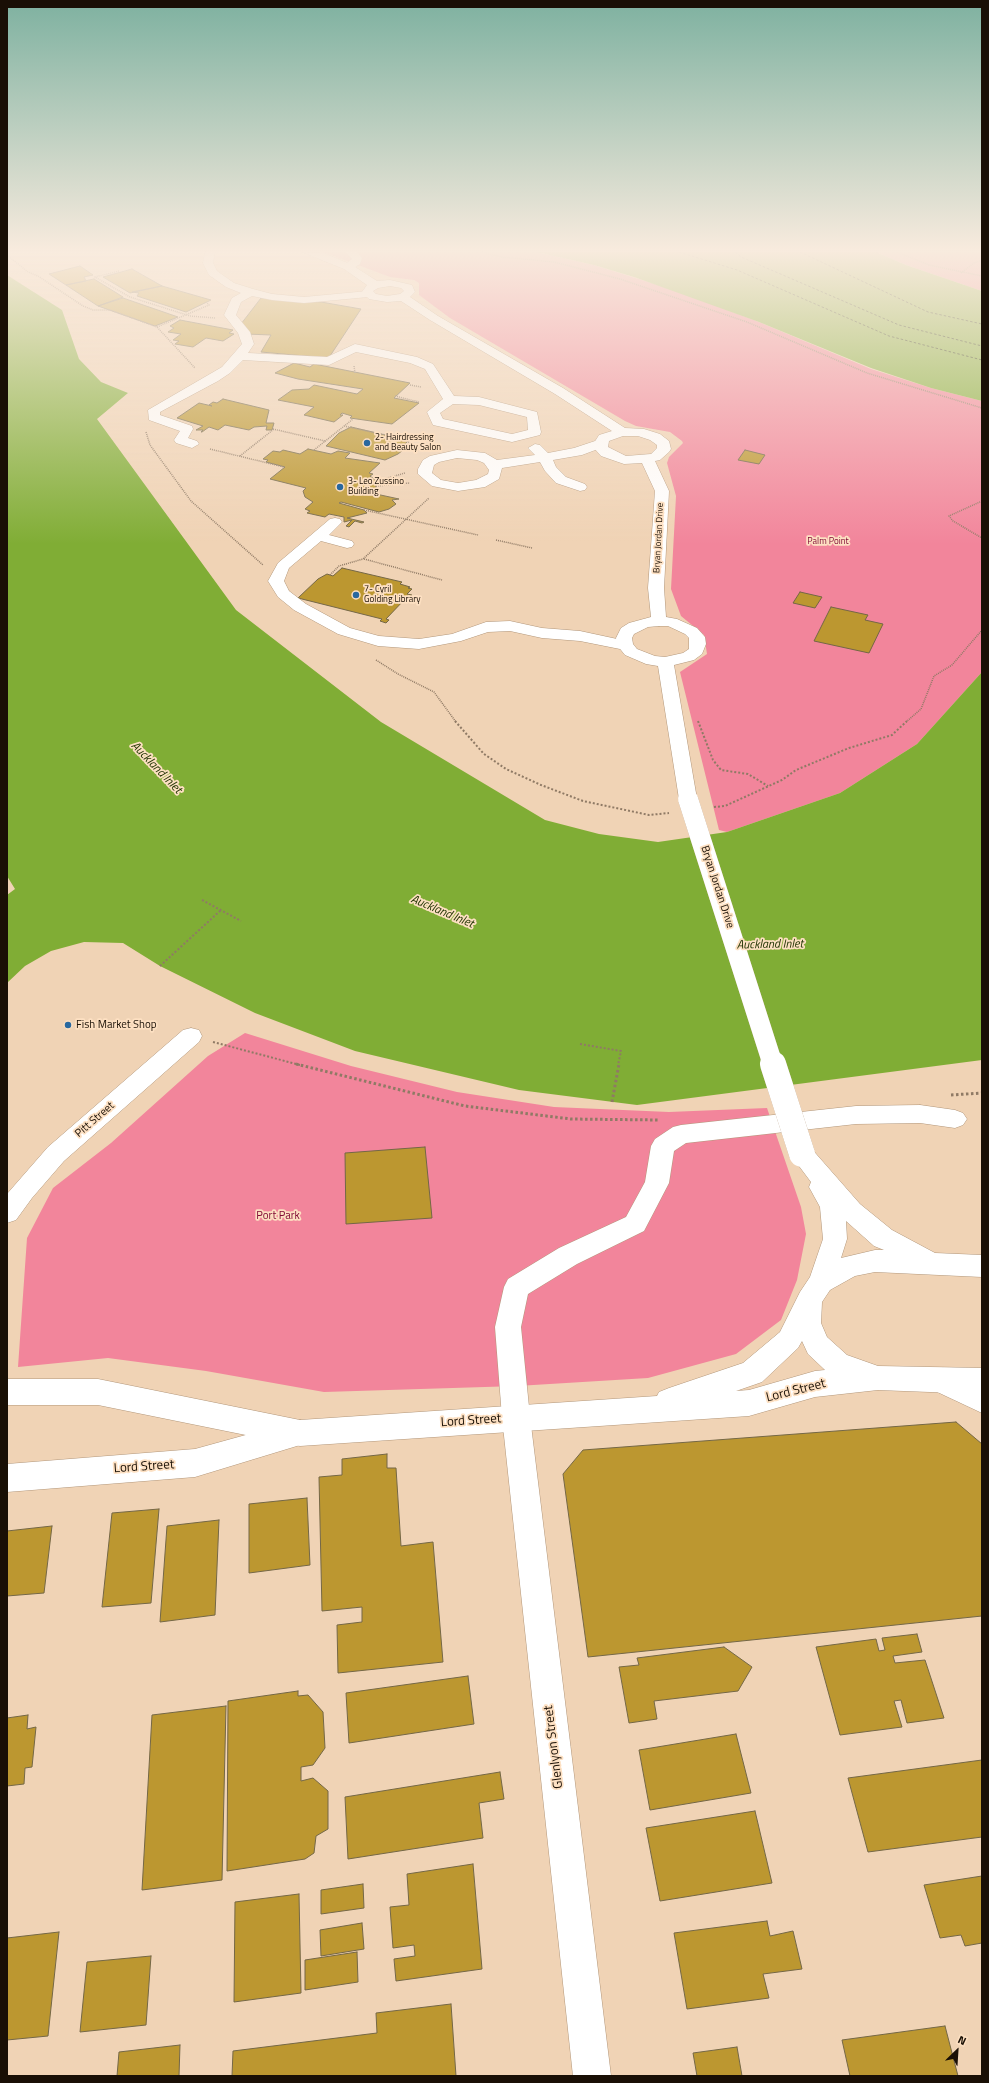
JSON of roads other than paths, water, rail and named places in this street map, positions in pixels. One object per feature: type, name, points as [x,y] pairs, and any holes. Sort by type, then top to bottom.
[{"type":"main road","points":[[192,444],[182,440],[187,430],[154,417],[154,410],[226,370],[245,349]]},
{"type":"main road","points":[[240,356],[329,361],[353,349]]},
{"type":"main road","points":[[359,349],[413,360],[429,367],[450,400]]},
{"type":"main road","points":[[487,349],[559,391],[622,432]]},
{"type":"main road","points":[[450,400],[480,401],[533,415],[535,432],[512,438],[438,422],[433,412],[450,400]]},
{"type":"main road","points":[[494,465],[603,448],[624,460],[647,459],[661,453],[664,449],[664,444],[660,440],[648,434],[622,432],[604,438],[603,448]]},
{"type":"main road","points":[[521,436],[545,457],[550,468],[561,480],[580,488]]},
{"type":"main road","name":"Bryan Jordan Drive","points":[[647,459],[658,479],[662,491],[656,588],[659,621]]},
{"type":"main road","points":[[335,522],[283,566],[276,581],[283,594],[300,607],[344,631],[378,641],[419,644],[455,638],[486,627],[510,626],[542,633],[626,638]]},
{"type":"main road","points":[[318,536],[347,544]]},
{"type":"main road","points":[[659,621],[671,622],[691,631],[697,638],[698,644],[696,651],[688,657],[666,662],[640,657],[631,652],[626,638],[635,626],[646,622],[659,621]]},
{"type":"main road","name":"Bryan Jordan Drive","points":[[666,662],[688,799],[802,1154],[832,1206],[835,1238],[815,1291]]},
{"type":"main road","name":"Pitt Street","points":[[7,1213],[23,1191],[56,1154],[191,1036]]},
{"type":"main road","name":"Glenlyon Street","points":[[592,2076],[516,1417],[508,1328],[517,1287],[568,1256],[635,1224],[658,1183],[663,1146],[680,1134],[856,1115],[920,1114],[955,1119]]},
{"type":"main road","name":"Bryan Jordan Drive","points":[[802,1154],[851,1211],[882,1238],[935,1263]]},
{"type":"main road","points":[[982,1266],[875,1261],[850,1266],[815,1291],[808,1324],[817,1345],[838,1365],[878,1378],[982,1381]]},
{"type":"main road","name":"Lord Street","points":[[642,1410],[752,1372],[789,1340],[815,1291]]},
{"type":"main road","name":"Lord Street","points":[[7,1478],[195,1463],[300,1433],[516,1417],[749,1403],[815,1384],[878,1378]]},
{"type":"main road","points":[[943,1381],[982,1400]]},
{"type":"main road","name":"Lord Street","points":[[7,1392],[98,1392],[300,1433]]},
{"type":"water","name":"Auckland Inlet","points":[[7,349],[76,349],[79,359],[101,382],[128,393],[97,419],[236,610],[381,722],[545,820],[599,834],[658,842],[727,832],[840,793],[917,744],[982,672],[982,1060],[637,1105],[519,1090],[355,1051],[255,1013],[160,966],[123,943],[84,942],[51,951],[25,966],[7,983],[7,895],[15,889],[7,876]]},
{"type":"water","points":[[825,349],[982,349],[982,401],[931,388],[871,368]]},
{"type":"place","name":"2- Hairdressing and Beauty Salon","points":[[367,443]]},
{"type":"place","name":"3- Leo Zussino Building","points":[[340,487]]},
{"type":"place","name":"7- Cyril Golding Library","points":[[356,595]]},
{"type":"place","name":"Fish Market Shop","points":[[68,1025]]},
{"type":"park label","name":"Palm Point","points":[[828,542]]},
{"type":"park label","name":"Port Park","points":[[278,1216]]}]
